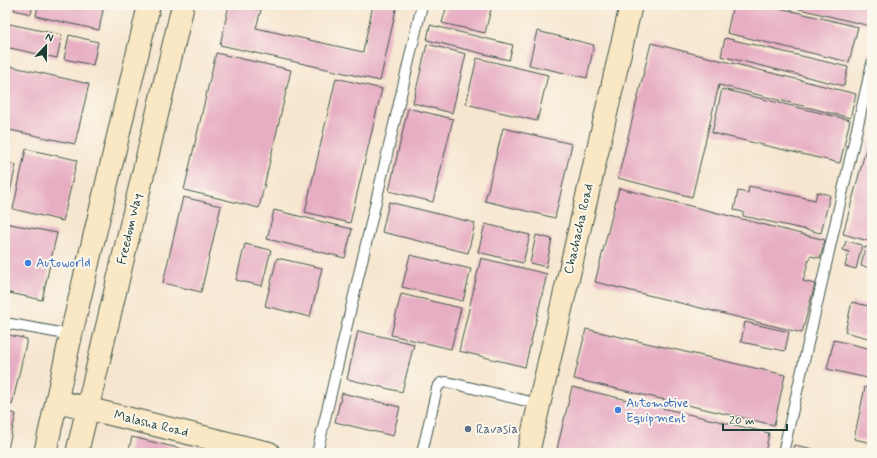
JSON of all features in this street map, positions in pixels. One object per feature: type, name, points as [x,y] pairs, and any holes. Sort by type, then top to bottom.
[{"type":"main road","points":[[45,453],[71,335],[149,5]]},
{"type":"main road","name":"Freedom Way","points":[[77,453],[183,5]]},
{"type":"main road","name":"Chachacha Road","points":[[528,453],[631,5]]},
{"type":"main road","name":"Malasha Road","points":[[57,401],[268,453]]},
{"type":"lane","points":[[317,453],[422,5]]},
{"type":"lane","points":[[783,453],[872,63]]},
{"type":"lane","points":[[5,323],[71,335]]},
{"type":"lane","points":[[422,453],[437,388],[441,383],[446,382],[539,404]]},
{"type":"building","points":[[16,5],[33,5],[31,14],[14,10]]},
{"type":"building","points":[[38,5],[104,5],[99,30],[36,16]]},
{"type":"building","points":[[229,5],[240,5],[261,10],[256,28],[363,52],[373,5],[397,5],[380,81],[220,45]]},
{"type":"building","points":[[447,5],[492,5],[485,33],[442,23]]},
{"type":"building","points":[[733,5],[767,5],[858,27],[849,62],[727,33]]},
{"type":"building","points":[[783,5],[872,5],[872,17],[870,26]]},
{"type":"building","points":[[5,23],[62,35],[57,58],[5,47]]},
{"type":"building","points":[[430,25],[513,45],[509,60],[427,40]]},
{"type":"building","points":[[537,31],[594,45],[587,78],[529,65]]},
{"type":"building","points":[[69,35],[98,42],[93,65],[64,59]]},
{"type":"building","points":[[725,38],[848,67],[844,86],[721,56]]},
{"type":"building","points":[[651,43],[856,94],[850,118],[719,85],[692,197],[618,178]]},
{"type":"building","points":[[427,44],[466,54],[452,113],[413,103]]},
{"type":"building","points":[[216,53],[291,70],[259,208],[184,190]]},
{"type":"building","points":[[477,58],[548,75],[537,121],[466,104]]},
{"type":"building","points":[[5,65],[89,84],[75,144],[5,129]]},
{"type":"building","points":[[336,78],[382,89],[350,223],[305,212]]},
{"type":"building","points":[[722,89],[850,120],[840,163],[712,133]]},
{"type":"building","points":[[408,108],[453,119],[433,202],[389,191]]},
{"type":"building","points":[[503,128],[572,144],[555,218],[485,201]]},
{"type":"building","points":[[868,141],[872,142],[872,242],[843,234]]},
{"type":"building","points":[[26,149],[77,160],[63,221],[13,209]]},
{"type":"building","points":[[5,162],[16,165],[7,206],[5,206]]},
{"type":"building","points":[[749,186],[815,200],[817,192],[830,195],[821,233],[743,216],[743,212],[734,210],[738,191],[748,193]]},
{"type":"building","points":[[619,188],[825,240],[820,258],[810,256],[803,281],[815,284],[802,333],[595,282]]},
{"type":"building","points":[[183,197],[221,206],[201,292],[163,283]]},
{"type":"building","points":[[389,202],[475,223],[468,253],[382,232]]},
{"type":"building","points":[[274,210],[352,229],[345,258],[267,239]]},
{"type":"building","name":"Autoworld","points":[[5,223],[57,233],[42,300],[5,292]]},
{"type":"building","points":[[485,224],[530,235],[523,263],[478,252]]},
{"type":"building","points":[[536,235],[552,239],[546,267],[530,263]]},
{"type":"building","points":[[846,241],[862,245],[856,269],[845,266],[849,252],[843,250]]},
{"type":"building","points":[[245,244],[271,250],[262,286],[236,280]]},
{"type":"building","points":[[865,247],[872,248],[872,268],[861,266]]},
{"type":"building","points":[[410,255],[471,269],[463,301],[402,287]]},
{"type":"building","points":[[277,258],[322,268],[310,317],[265,306]]},
{"type":"building","points":[[481,258],[547,274],[525,367],[459,351]]},
{"type":"building","points":[[401,294],[461,308],[451,349],[391,335]]},
{"type":"building","points":[[852,302],[872,307],[872,339],[845,332]]},
{"type":"building","points":[[745,322],[789,332],[785,351],[741,342]]},
{"type":"building","points":[[586,329],[785,375],[774,425],[574,379]]},
{"type":"building","points":[[358,331],[414,344],[402,392],[347,379]]},
{"type":"building","points":[[5,334],[27,339],[12,405],[5,404]]},
{"type":"building","points":[[834,340],[872,349],[872,379],[827,369]]},
{"type":"building","name":"Automotive Equipment","points":[[572,387],[769,433],[765,453],[556,453]]},
{"type":"building","points":[[865,387],[872,389],[872,443],[854,439]]},
{"type":"building","points":[[342,393],[400,407],[393,436],[335,422]]},
{"type":"building","points":[[5,411],[16,414],[7,453],[5,453]]},
{"type":"building","points":[[132,437],[195,452],[195,453],[128,453]]},
{"type":"building","points":[[795,445],[826,452],[826,453],[793,453]]},
{"type":"place","name":"Autoworld","points":[[28,263]]},
{"type":"place","name":"Automotive Equipment","points":[[618,410]]},
{"type":"place","name":"Ravasia","points":[[468,429]]}]
